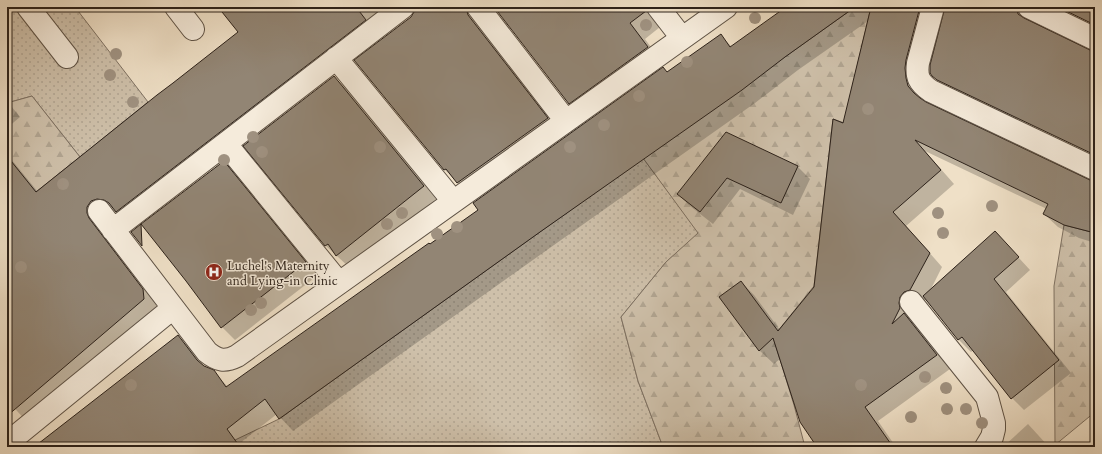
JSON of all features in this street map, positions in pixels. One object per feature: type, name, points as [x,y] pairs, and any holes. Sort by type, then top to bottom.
[{"type":"street","points":[[28,7],[67,57]]},
{"type":"street","points":[[176,7],[193,29]]},
{"type":"street","points":[[114,230],[403,7]]},
{"type":"street","points":[[478,7],[566,121]]},
{"type":"street","points":[[658,7],[682,38]]},
{"type":"street","points":[[99,211],[208,352],[214,358],[222,360],[230,359],[237,356],[726,7]]},
{"type":"street","points":[[933,7],[918,63],[917,72],[919,80],[924,87],[1095,169]]},
{"type":"street","points":[[1029,7],[1095,39]]},
{"type":"street","points":[[336,58],[453,201]]},
{"type":"street","points":[[226,144],[339,283]]},
{"type":"street","points":[[911,302],[987,397],[994,423],[994,429],[992,437],[986,447]]},
{"type":"street","points":[[16,437],[173,308]]},
{"type":"green space","points":[[7,7],[75,7],[148,102],[80,157],[32,96],[7,103]]},
{"type":"green space","points":[[855,7],[871,7],[844,123],[833,119],[814,286],[773,337],[805,447],[663,447],[638,381],[621,317],[666,262],[698,233],[643,158]]},
{"type":"green space","points":[[32,96],[80,157],[7,215],[7,103]]},
{"type":"green space","points":[[643,158],[699,233],[666,262],[621,317],[638,381],[663,447],[225,447],[235,440],[279,419]]},
{"type":"green space","points":[[1064,225],[1095,233],[1095,412],[1055,445],[1054,286]]},
{"type":"building","points":[[218,7],[356,7],[366,20],[116,212],[109,203],[104,200],[97,199],[91,201],[87,207],[89,218],[143,289],[144,299],[7,416],[7,156],[36,192],[238,32]]},
{"type":"building","points":[[418,7],[466,7],[468,15],[548,118],[457,183],[446,169],[444,170],[354,60],[411,17]]},
{"type":"building","points":[[494,7],[646,7],[646,11],[630,23],[648,47],[569,104]]},
{"type":"building","points":[[786,7],[855,7],[742,90],[540,232],[279,419],[265,399],[227,429],[240,447],[34,447],[178,335],[197,360],[204,366],[214,370],[226,387],[478,210],[473,203],[663,67],[667,72],[721,34],[730,47]]},
{"type":"building","points":[[871,7],[920,7],[905,68],[908,86],[920,98],[1090,180],[1095,181],[1095,233],[1064,225],[1043,214],[1048,204],[915,140],[941,170],[893,212],[930,253],[910,290],[904,292],[900,297],[900,308],[892,324],[904,313],[937,355],[865,407],[893,447],[817,447],[800,422],[773,338],[759,351],[719,297],[741,281],[778,331],[814,287],[833,119],[843,123]]},
{"type":"building","points":[[945,7],[1017,7],[1018,14],[1024,18],[1090,50],[1095,51],[1095,155],[937,80],[932,76],[930,73],[930,65]]},
{"type":"building","points":[[1058,7],[1095,7],[1095,25]]},
{"type":"building","points":[[334,76],[424,186],[336,256],[328,244],[325,246],[243,146]]},
{"type":"building","points":[[726,132],[798,166],[781,203],[727,178],[700,212],[677,194]]},
{"type":"building","points":[[224,161],[306,262],[221,328],[141,224]]},
{"type":"building","points":[[141,224],[142,246],[131,232]]},
{"type":"building","points":[[995,231],[1019,257],[994,279],[1059,360],[1011,399],[962,337],[958,340],[923,296]]},
{"type":"place","name":"Luchel's Maternity and Lying-in Clinic","points":[[214,272]]}]
